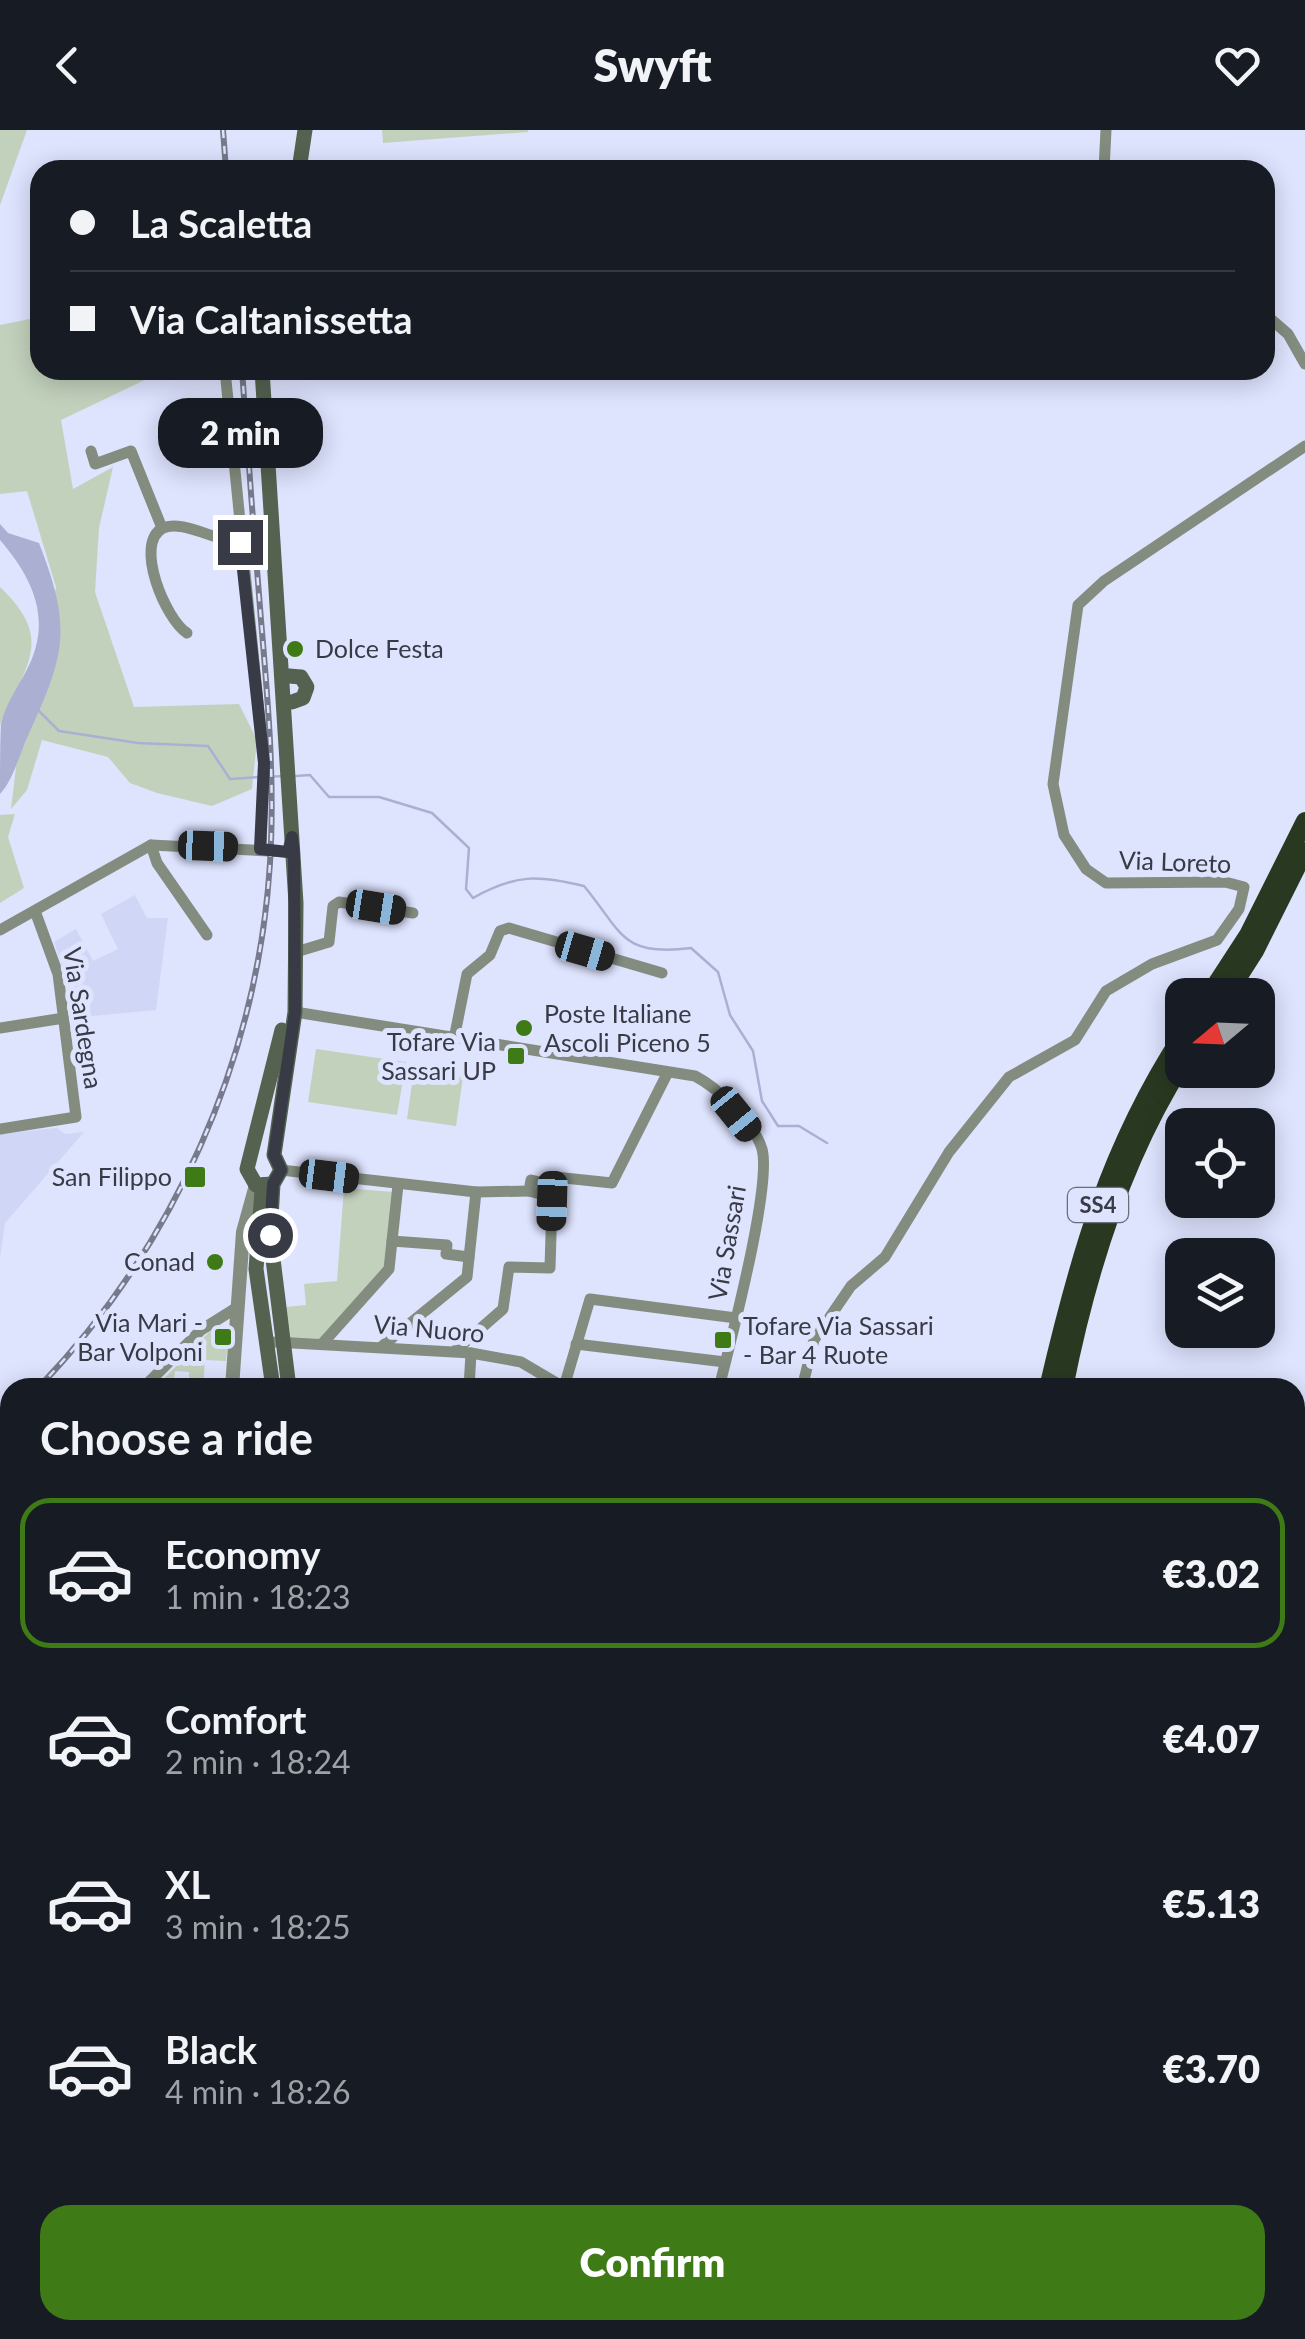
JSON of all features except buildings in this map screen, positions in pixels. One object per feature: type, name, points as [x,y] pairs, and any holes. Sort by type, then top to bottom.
[{"type":"highway","points":[[1220,978],[1248,935],[1305,821]]},
{"type":"highway","points":[[1238,978],[1305,852]]},
{"type":"highway","name":"SS4","points":[[1051,1378],[1090,1226],[1132,1118],[1165,1064]]},
{"type":"highway","name":"SS4","points":[[1066,1378],[1081,1310],[1114,1206],[1171,1088]]},
{"type":"main road","points":[[300,160],[305,130]]},
{"type":"main road","points":[[263,380],[292,792],[286,1011],[252,1156],[262,1152],[266,1176],[273,1378]]},
{"type":"main road","points":[[287,1378],[248,1269],[295,1012],[290,845]]},
{"type":"street","points":[[1104,160],[1106,130]]},
{"type":"street","points":[[1275,323],[1288,334],[1305,364]]},
{"type":"street","points":[[227,380],[264,763],[260,849]]},
{"type":"street","name":"Via Loreto","points":[[804,1378],[814,1340],[851,1286],[885,1256],[950,1152],[1010,1078],[1075,1040],[1106,991],[1152,964],[1216,940],[1239,909],[1244,887],[1224,882],[1106,883],[1086,868],[1064,835],[1053,784],[1078,605],[1104,580],[1305,446]]},
{"type":"street","points":[[91,451],[95,464],[131,451],[162,528],[151,550],[152,566],[175,626],[186,633]]},
{"type":"street","points":[[162,528],[175,525],[226,542],[240,542]]},
{"type":"street","points":[[0,930],[152,846],[260,849],[290,845]]},
{"type":"street","points":[[152,846],[158,863],[207,935]]},
{"type":"street","points":[[296,952],[328,942],[333,906],[339,902],[414,913]]},
{"type":"street","name":"Via Sardegna","points":[[0,1129],[76,1117],[51,946],[34,911]]},
{"type":"street","points":[[454,1039],[467,974],[490,955],[496,934],[509,928],[662,973]]},
{"type":"street","name":"Via Sassari","points":[[295,1012],[694,1076],[714,1086],[759,1142],[764,1155],[736,1318],[721,1378]]},
{"type":"street","points":[[0,1028],[64,1018]]},
{"type":"street","points":[[543,1188],[556,1177],[612,1183],[667,1074]]},
{"type":"street","points":[[232,1378],[236,1308],[248,1269],[243,1232],[266,1176],[476,1192],[528,1191],[533,1178],[552,1201],[550,1268],[508,1267],[503,1308],[456,1350]]},
{"type":"street","points":[[322,1344],[389,1269],[398,1184]]},
{"type":"street","points":[[381,1347],[467,1277],[476,1192]]},
{"type":"street","points":[[392,1241],[447,1245],[446,1254],[469,1256]]},
{"type":"street","points":[[567,1378],[590,1299],[736,1318]]},
{"type":"street","points":[[154,1378],[201,1330],[236,1308]]},
{"type":"street","name":"Via Nuoro","points":[[274,1342],[456,1350],[520,1362],[548,1378]]},
{"type":"street","points":[[576,1344],[725,1362]]},
{"type":"street","points":[[470,1378],[471,1353]]},
{"type":"shaded area","points":[[0,524],[8,533],[39,543],[57,598],[60,642],[50,685],[0,794],[1,724],[31,661],[39,627],[34,596],[20,567],[0,540]]},
{"type":"shaded area","points":[[135,895],[147,918],[168,918],[156,1010],[71,1018],[66,977],[54,942],[76,929],[93,961],[118,949],[101,914]]},
{"type":"shaded area","points":[[57,1128],[65,1134],[84,1132],[5,1223],[0,1259],[0,1134]]},
{"type":"green space","points":[[0,130],[27,130],[0,205]]},
{"type":"green space","points":[[382,130],[528,130],[528,132],[383,143]]},
{"type":"green space","points":[[30,319],[30,380],[145,380],[61,420],[73,489],[113,467],[99,528],[95,592],[134,707],[239,704],[257,740],[252,789],[212,806],[130,783],[108,757],[42,740],[27,790],[11,809],[17,759],[26,741],[56,587],[27,491],[0,494],[0,325]]},
{"type":"green space","points":[[0,587],[17,606],[31,639],[26,670],[0,725]]},
{"type":"green space","points":[[15,814],[8,837],[24,888],[0,903],[0,815]]},
{"type":"green space","points":[[316,1049],[406,1062],[397,1115],[308,1102]]},
{"type":"green space","points":[[414,1069],[463,1077],[456,1126],[407,1119]]},
{"type":"green space","points":[[344,1188],[394,1192],[388,1264],[319,1340],[291,1339],[286,1307],[306,1305],[304,1284],[337,1281]]},
{"type":"green space","points":[[221,1329],[228,1339],[226,1361],[205,1360],[204,1378],[189,1378],[189,1372],[175,1371],[174,1378],[165,1378],[210,1331]]},
{"type":"waterway","points":[[38,710],[59,731],[138,743],[208,746],[230,779],[258,777]]},
{"type":"waterway","points":[[296,776],[310,775],[329,797],[379,797],[432,813],[469,848],[466,889],[473,898],[502,884],[527,879],[584,886],[617,929],[637,945],[650,949],[691,948],[718,972],[730,1015],[753,1051],[762,1101],[778,1126],[799,1126],[827,1143]]},
{"type":"waterway","points":[[266,777],[283,776]]},
{"type":"railway","points":[[223,130],[225,160]]},
{"type":"railway","points":[[47,1378],[87,1333],[130,1274],[168,1211],[200,1146],[227,1078],[248,1007],[262,936],[272,802],[243,380]]},
{"type":"place","name":"Dolce Festa","points":[[295,649]]},
{"type":"place","name":"Poste Italiane Ascoli Piceno 5","points":[[524,1028]]},
{"type":"place","name":"Tofare Via Sassari UP","points":[[516,1056]]},
{"type":"place","name":"San Filippo","points":[[195,1177]]},
{"type":"place","name":"Conad","points":[[215,1262]]},
{"type":"place","name":"Via Mari - Bar Volponi","points":[[223,1337]]},
{"type":"place","name":"Tofare Via Sassari - Bar 4 Ruote","points":[[723,1340]]},
{"type":"route","points":[[240,542],[264,763],[260,849],[288,852],[292,837],[294,854],[295,1012],[276,1129],[274,1155],[281,1170],[273,1184],[270,1235]]}]
